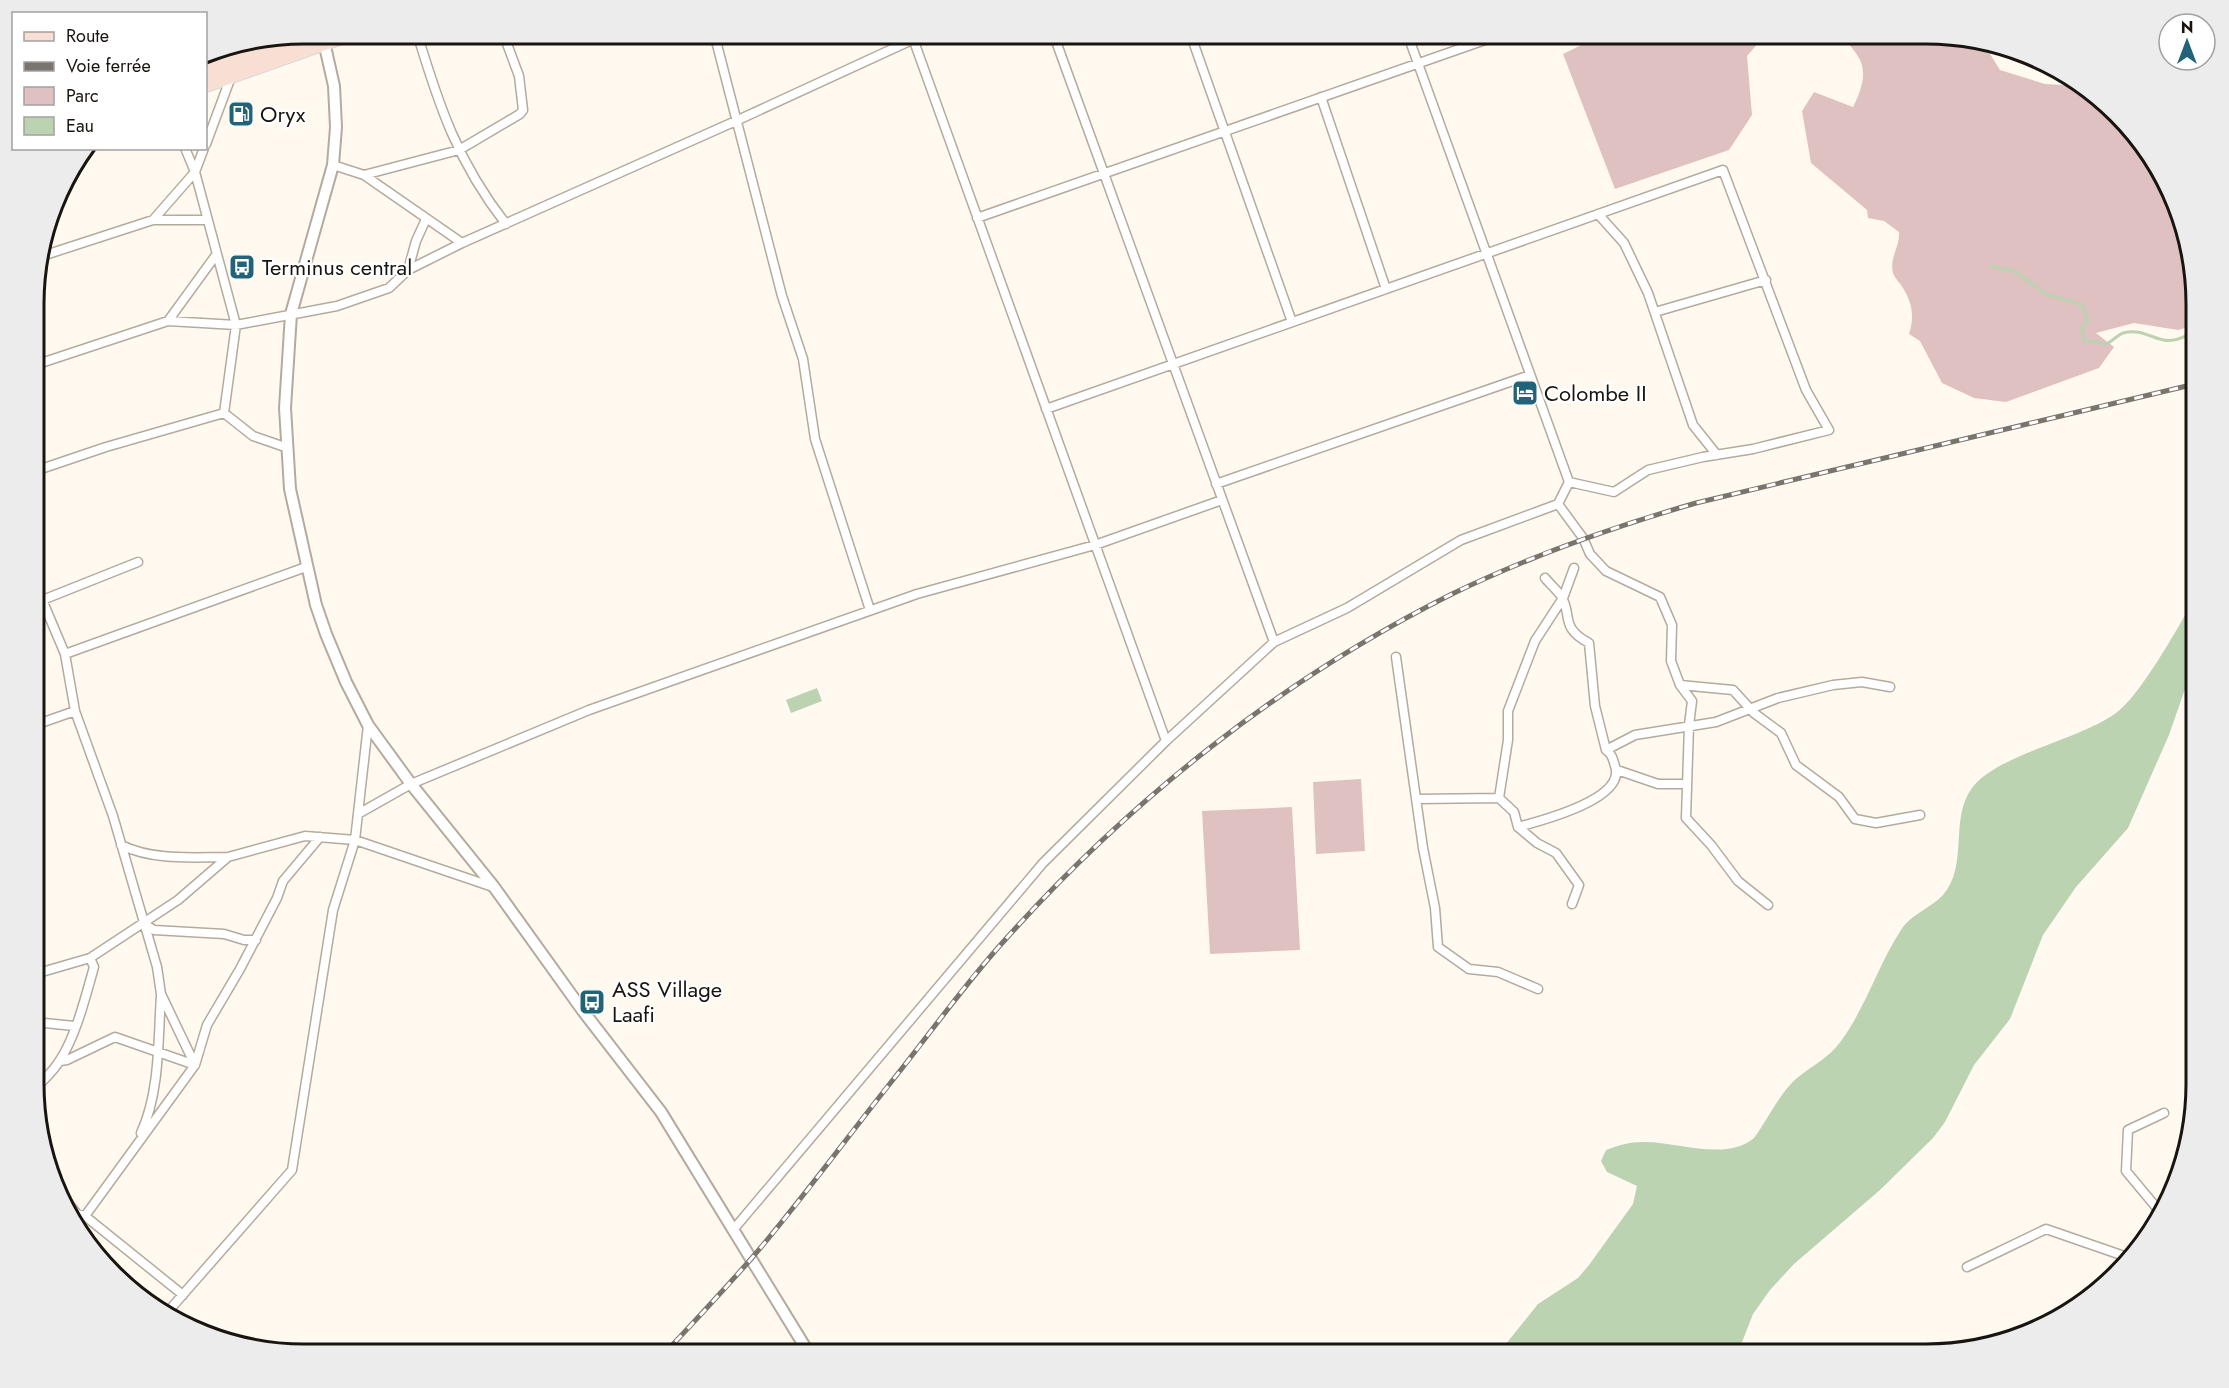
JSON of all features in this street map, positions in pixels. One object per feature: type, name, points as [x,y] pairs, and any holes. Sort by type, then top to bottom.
[{"type":"main road","points":[[207,70],[294,44]]},
{"type":"main road","points":[[207,85],[304,44]]},
{"type":"street","points":[[322,44],[334,86],[336,126],[333,165],[291,314],[285,447],[290,489],[306,567],[326,634],[346,682],[368,725],[411,784],[494,887],[583,1011],[661,1112],[803,1344]]},
{"type":"street","points":[[420,44],[440,110],[459,150],[488,201],[506,224]]},
{"type":"street","points":[[364,175],[459,150],[509,122],[523,110],[519,76],[507,44]]},
{"type":"street","points":[[717,44],[782,296],[803,359],[815,439],[870,610]]},
{"type":"street","points":[[44,361],[168,321],[236,325],[337,306],[389,288],[408,270],[462,243],[738,120],[895,44]]},
{"type":"street","points":[[915,44],[1166,741]]},
{"type":"street","points":[[1057,44],[1274,642]]},
{"type":"street","points":[[1193,44],[1292,322]]},
{"type":"street","points":[[733,1230],[1043,863],[1166,741],[1274,642],[1347,608],[1461,540],[1558,504],[1569,482],[1411,44]]},
{"type":"street","points":[[977,218],[1474,44]]},
{"type":"street","points":[[207,141],[239,59]]},
{"type":"street","points":[[1321,98],[1386,289]]},
{"type":"street","points":[[186,150],[195,172],[236,325],[224,413]]},
{"type":"street","points":[[153,220],[195,172],[203,150]]},
{"type":"street","points":[[333,165],[364,175],[462,243]]},
{"type":"street","points":[[1046,409],[1723,170],[1806,390],[1829,430],[1753,449],[1648,470],[1614,492],[1569,482]]},
{"type":"street","points":[[1598,214],[1624,243],[1655,312],[1694,425],[1717,455]]},
{"type":"street","points":[[408,270],[416,241],[426,219]]},
{"type":"street","points":[[48,254],[153,220],[207,220]]},
{"type":"street","points":[[168,321],[216,255]]},
{"type":"street","points":[[1655,312],[1766,280]]},
{"type":"street","points":[[1216,484],[1530,375]]},
{"type":"street","points":[[224,413],[254,436],[285,447]]},
{"type":"street","points":[[44,468],[106,447],[224,413]]},
{"type":"street","points":[[358,814],[411,784],[589,710],[917,594],[1095,545],[1222,500]]},
{"type":"street","points":[[1558,504],[1583,538],[1590,554],[1606,571],[1660,597],[1672,625],[1671,661],[1680,685],[1692,701],[1686,818],[1711,845],[1738,881],[1768,905]]},
{"type":"street","points":[[44,600],[138,562]]},
{"type":"street","points":[[65,654],[306,567]]},
{"type":"street","points":[[1499,798],[1509,740],[1509,711],[1535,641],[1563,598],[1574,568]]},
{"type":"street","points":[[1518,827],[1564,814],[1586,804],[1611,787],[1617,770],[1611,754],[1606,750],[1595,706],[1589,643],[1577,637],[1566,620],[1563,598],[1545,579]]},
{"type":"street","points":[[44,612],[65,654],[75,711],[121,845],[157,967],[161,994],[150,1108],[145,1124],[128,1158]]},
{"type":"street","points":[[1396,657],[1438,948],[1469,969],[1498,972],[1538,989]]},
{"type":"street","points":[[1606,750],[1635,735],[1716,722],[1749,708],[1833,685],[1862,682],[1890,687]]},
{"type":"street","points":[[1680,685],[1733,690],[1749,708],[1781,733],[1796,765],[1839,796],[1855,819],[1876,823],[1920,815]]},
{"type":"street","points":[[44,722],[75,711]]},
{"type":"street","points":[[171,1308],[292,1170],[333,910],[355,840],[368,725]]},
{"type":"street","points":[[1617,770],[1658,784],[1687,784]]},
{"type":"street","points":[[1416,799],[1499,798],[1514,812],[1518,827],[1537,843],[1556,853],[1573,874],[1579,885],[1572,904]]},
{"type":"street","points":[[121,845],[136,852],[154,856],[228,857],[305,836],[355,840],[494,887]]},
{"type":"street","points":[[79,1216],[128,1158],[195,1065],[207,1025],[256,940],[283,881],[320,837]]},
{"type":"street","points":[[44,971],[90,958],[178,900],[228,857]]},
{"type":"street","points":[[143,923],[154,930],[224,934],[244,940],[256,940]]},
{"type":"street","points":[[44,1079],[60,1061],[74,1026],[82,1013],[83,999],[94,967],[90,958]]},
{"type":"street","points":[[161,994],[195,1065]]},
{"type":"street","points":[[44,1023],[74,1026]]},
{"type":"street","points":[[60,1061],[67,1060],[115,1037],[157,1054],[195,1065]]},
{"type":"street","points":[[2155,1206],[2126,1171],[2128,1130],[2164,1113]]},
{"type":"street","points":[[80,1218],[183,1295]]},
{"type":"street","points":[[1967,1267],[2046,1228],[2122,1255]]},
{"type":"green space","points":[[1583,44],[1757,44],[1747,56],[1752,115],[1729,150],[1615,189],[1563,54]]},
{"type":"green space","points":[[1850,44],[1942,44],[1976,48],[1988,51],[2000,70],[2045,84],[2067,85],[2084,97],[2132,145],[2151,174],[2166,204],[2181,253],[2186,328],[2178,330],[2134,323],[2096,333],[2114,347],[2099,368],[2006,402],[1974,398],[1942,383],[1920,341],[1909,334],[1912,321],[1910,303],[1905,291],[1894,276],[1892,268],[1899,232],[1884,221],[1868,218],[1867,210],[1811,163],[1802,111],[1814,92],[1853,107],[1863,77],[1859,58]]},
{"type":"green space","points":[[1361,779],[1365,851],[1316,854],[1313,782]]},
{"type":"green space","points":[[1292,807],[1300,950],[1210,954],[1202,811]]},
{"type":"water","points":[[2186,613],[2186,687],[2169,735],[2128,828],[2076,887],[2043,935],[2010,1019],[1974,1065],[1945,1122],[1933,1138],[1880,1190],[1794,1264],[1770,1290],[1753,1314],[1741,1344],[1506,1344],[1538,1304],[1578,1278],[1633,1204],[1637,1186],[1607,1172],[1601,1161],[1606,1150],[1624,1144],[1643,1142],[1700,1149],[1729,1149],[1743,1145],[1754,1138],[1790,1085],[1829,1054],[1841,1041],[1858,1014],[1885,957],[1905,925],[1938,900],[1951,883],[1958,856],[1961,814],[1972,788],[1999,766],[2100,723],[2116,713],[2148,676]]},
{"type":"water","points":[[817,688],[822,701],[791,713],[786,700]]},
{"type":"waterway","points":[[1991,266],[2016,272],[2046,294],[2082,305],[2088,321],[2082,327],[2084,340],[2107,344],[2123,333],[2133,332],[2164,340],[2173,340],[2186,335]]},
{"type":"railway","points":[[673,1344],[769,1237],[975,975],[1052,889],[1103,839],[1212,746],[1328,664],[1389,628],[1481,580],[1572,543],[1634,522],[1696,503],[2186,386]]},
{"type":"place","name":"Oryx","points":[[241,114]]},
{"type":"place","name":"Terminus central","points":[[242,267]]},
{"type":"place","name":"Colombe II","points":[[1525,393]]},
{"type":"place","name":"ASS Village Laafi","points":[[592,1002]]}]
